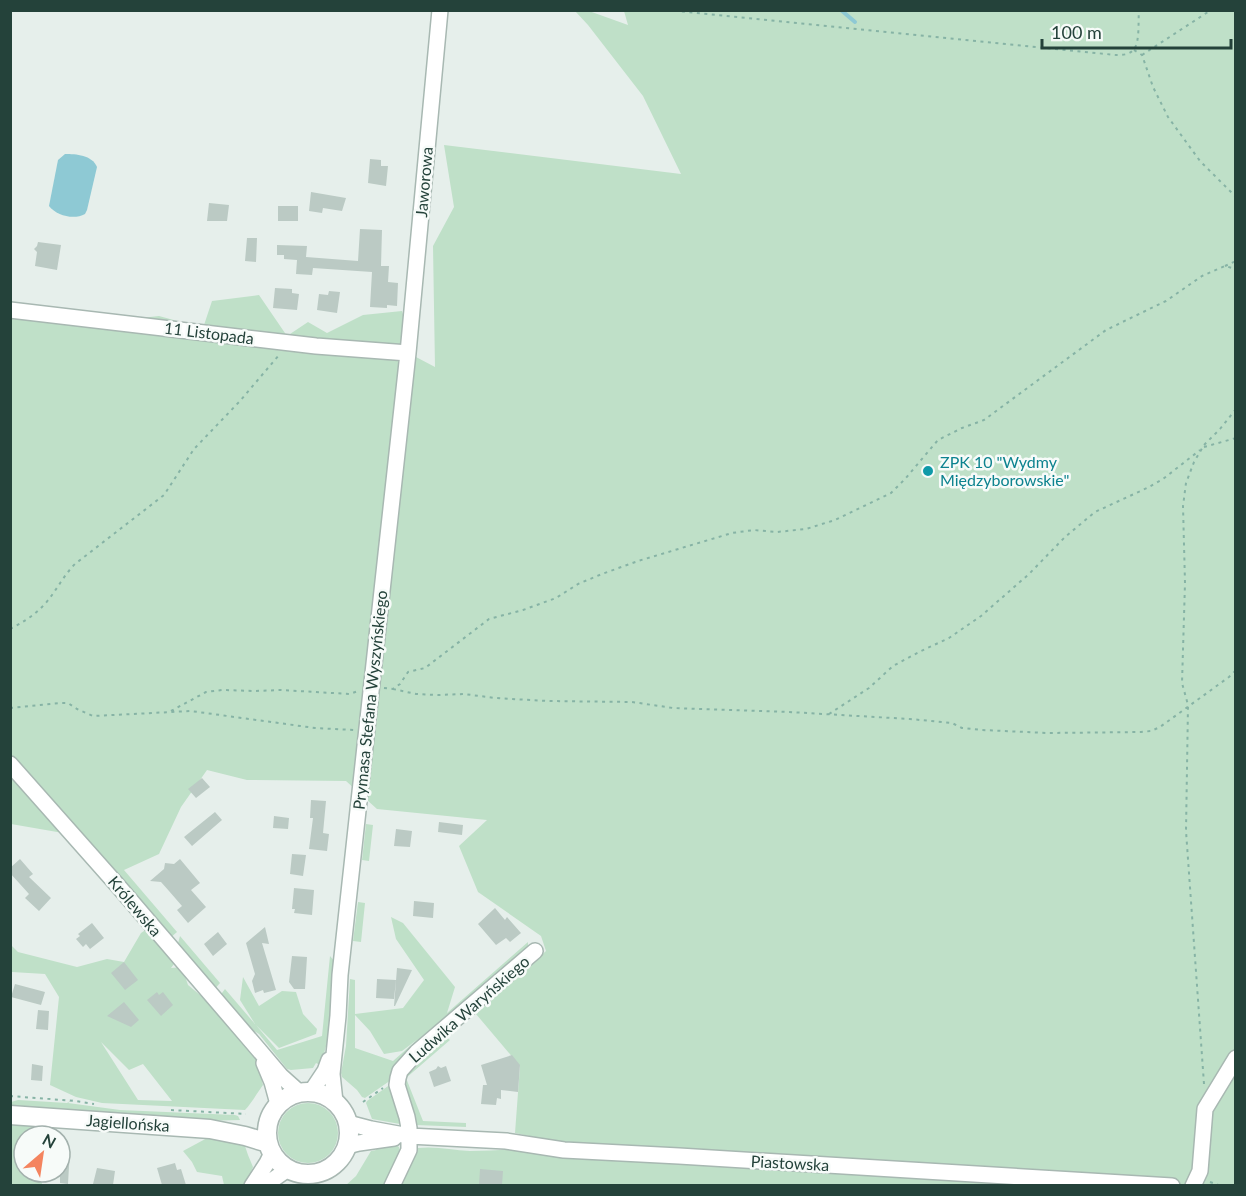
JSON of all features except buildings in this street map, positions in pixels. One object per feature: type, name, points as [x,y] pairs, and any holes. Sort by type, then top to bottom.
[{"type":"street","name":"Jaworowa","points":[[408,353],[440,10]]},
{"type":"street","name":"11 Listopada","points":[[10,310],[290,343],[408,353]]},
{"type":"street","name":"Prymasa Stefana Wyszyńskiego","points":[[335,1102],[332,1074],[345,925],[408,353]]},
{"type":"street","name":"Królewska","points":[[10,764],[119,886],[281,1076],[305,1093]]},
{"type":"street","name":"Ludwika Waryńskiego","points":[[409,1136],[407,1117],[398,1085],[400,1071],[417,1052],[535,951]]},
{"type":"street","name":"Prymasa Stefana Wyszyńskiego","points":[[305,1093],[325,1071],[335,1047]]},
{"type":"street","name":"Królewska","points":[[258,1049],[272,1082],[274,1111]]},
{"type":"street","points":[[1193,1185],[1200,1171],[1205,1109],[1236,1058]]},
{"type":"street","points":[[264,1185],[298,1176],[314,1174],[326,1177],[339,1161],[349,1138],[348,1123],[335,1102],[319,1094],[305,1093],[288,1097],[274,1111],[267,1135],[270,1148],[278,1161],[298,1176]]},
{"type":"street","name":"Jagiellońska","points":[[210,1129],[258,1123],[274,1111]]},
{"type":"street","name":"Jagiellońska","points":[[10,1115],[210,1129],[245,1136],[270,1148]]},
{"type":"street","name":"Piastowska","points":[[348,1123],[409,1136],[506,1141],[564,1150],[1172,1185]]},
{"type":"street","points":[[392,1185],[409,1150],[409,1136]]},
{"type":"street","name":"Piastowska","points":[[347,1146],[409,1136]]},
{"type":"street","points":[[252,1185],[261,1173],[270,1148]]},
{"type":"path","points":[[667,10],[1102,55],[1126,54],[1134,50],[1137,42],[1139,10]]},
{"type":"path","points":[[1142,55],[1211,10]]},
{"type":"path","points":[[1134,50],[1142,55],[1153,87],[1168,117],[1200,161],[1236,197]]},
{"type":"path","points":[[393,689],[400,684],[408,672],[425,668],[489,619],[556,598],[578,584],[638,561],[732,533],[754,530],[777,532],[806,529],[835,520],[891,493],[938,440],[984,420],[1106,330],[1166,301],[1202,276],[1236,261]]},
{"type":"path","points":[[1225,266],[1236,268]]},
{"type":"path","points":[[10,629],[42,608],[75,564],[164,495],[194,449],[240,401],[290,343]]},
{"type":"path","points":[[829,714],[861,693],[893,666],[949,638],[981,616],[1095,512],[1163,479],[1202,448],[1221,429],[1236,409]]},
{"type":"path","points":[[1205,1109],[1186,831],[1188,705],[1182,683],[1185,583],[1183,506],[1186,483],[1202,448],[1236,438]]},
{"type":"path","points":[[171,711],[206,692],[281,690],[350,694],[371,686],[417,694],[464,694],[548,701],[632,702],[682,709],[829,714],[952,723],[962,728],[992,731],[1141,732],[1160,727],[1236,670]]},
{"type":"path","points":[[10,708],[68,703],[93,716],[191,711],[315,728],[366,731]]},
{"type":"path","points":[[363,1102],[398,1078]]},
{"type":"path","points":[[10,1096],[75,1101],[99,1106]]},
{"type":"path","points":[[163,1109],[246,1114]]},
{"type":"green space","points":[[575,11],[589,11],[628,25],[624,11],[1235,11],[1235,1185],[399,1185],[418,1148],[482,1151],[569,1144],[515,1133],[520,1066],[476,1014],[546,951],[541,936],[478,892],[459,846],[487,820],[377,809],[346,781],[247,780],[207,770],[181,807],[159,854],[124,870],[177,932],[170,938],[86,843],[86,837],[11,824],[10,315],[79,325],[159,316],[203,328],[212,301],[259,295],[287,336],[308,322],[327,333],[363,315],[402,311],[416,357],[435,367],[433,246],[454,207],[444,145],[681,174],[643,96]]},
{"type":"green space","points":[[366,824],[373,825],[369,861],[362,860]]},
{"type":"green space","points":[[358,902],[365,903],[361,942],[353,941]]},
{"type":"green space","points":[[391,917],[403,923],[455,987],[447,1013],[528,942],[528,949],[404,1056],[395,1066],[391,1080],[365,1098],[342,1077],[341,1073],[346,1046],[350,979],[355,980],[355,1014],[403,1008],[424,980],[396,939]],"holes":[[[355,1015],[370,1031],[384,1054],[402,1051],[418,1039],[393,1061],[355,1048]]]},
{"type":"green space","points":[[150,927],[177,960],[171,968],[182,967],[188,985],[206,1000],[252,1052],[266,1079],[262,1081],[263,1085],[245,1110],[102,1103],[76,1097],[50,1085],[59,997],[45,974],[12,972],[11,975],[11,945],[18,952],[77,967],[107,959],[124,962],[141,933]],"holes":[[[101,1042],[129,1070],[143,1064],[172,1101],[138,1100]]]},
{"type":"green space","points":[[180,936],[220,983],[213,991],[177,947]]},
{"type":"green space","points":[[330,956],[335,962],[331,1015],[320,1065],[316,1063],[313,1068],[287,1069],[259,1034],[247,1027],[219,997],[225,989],[255,1024],[240,1000],[243,977],[259,1006],[282,991],[296,992],[303,1014],[317,1029],[316,1034],[279,1048],[256,1025],[277,1050],[322,1036]]},
{"type":"green space","points":[[444,1036],[450,1040],[406,1078],[423,1121],[466,1123],[466,1127],[416,1125],[404,1091],[403,1080],[406,1071]]},
{"type":"green space","points":[[391,1084],[402,1123],[400,1124],[372,1119],[366,1103]]},
{"type":"green space","points":[[76,1097],[68,1103],[120,1110],[235,1115],[240,1120],[12,1124],[12,1184],[42,1185],[11,1185],[11,1102],[18,1100],[67,1103]]},
{"type":"green space","points":[[302,1103],[314,1103],[325,1108],[333,1116],[338,1133],[336,1145],[325,1158],[314,1163],[302,1163],[291,1158],[283,1150],[278,1139],[278,1127],[283,1116],[291,1108]]},
{"type":"green space","points":[[209,1137],[245,1146],[253,1167],[251,1172],[254,1174],[246,1185],[224,1185],[222,1176],[197,1172],[183,1151]]},
{"type":"green space","points":[[376,1145],[396,1145],[400,1151],[384,1185],[345,1186],[356,1176],[371,1151],[376,1150]]},
{"type":"water","points":[[65,154],[88,158],[97,167],[87,210],[81,216],[61,215],[49,206],[58,160]]},
{"type":"waterway","points":[[841,10],[855,22]]},
{"type":"place","name":"ZPK 10 \"Wydmy Międzyborowskie\"","points":[[928,471]]}]
